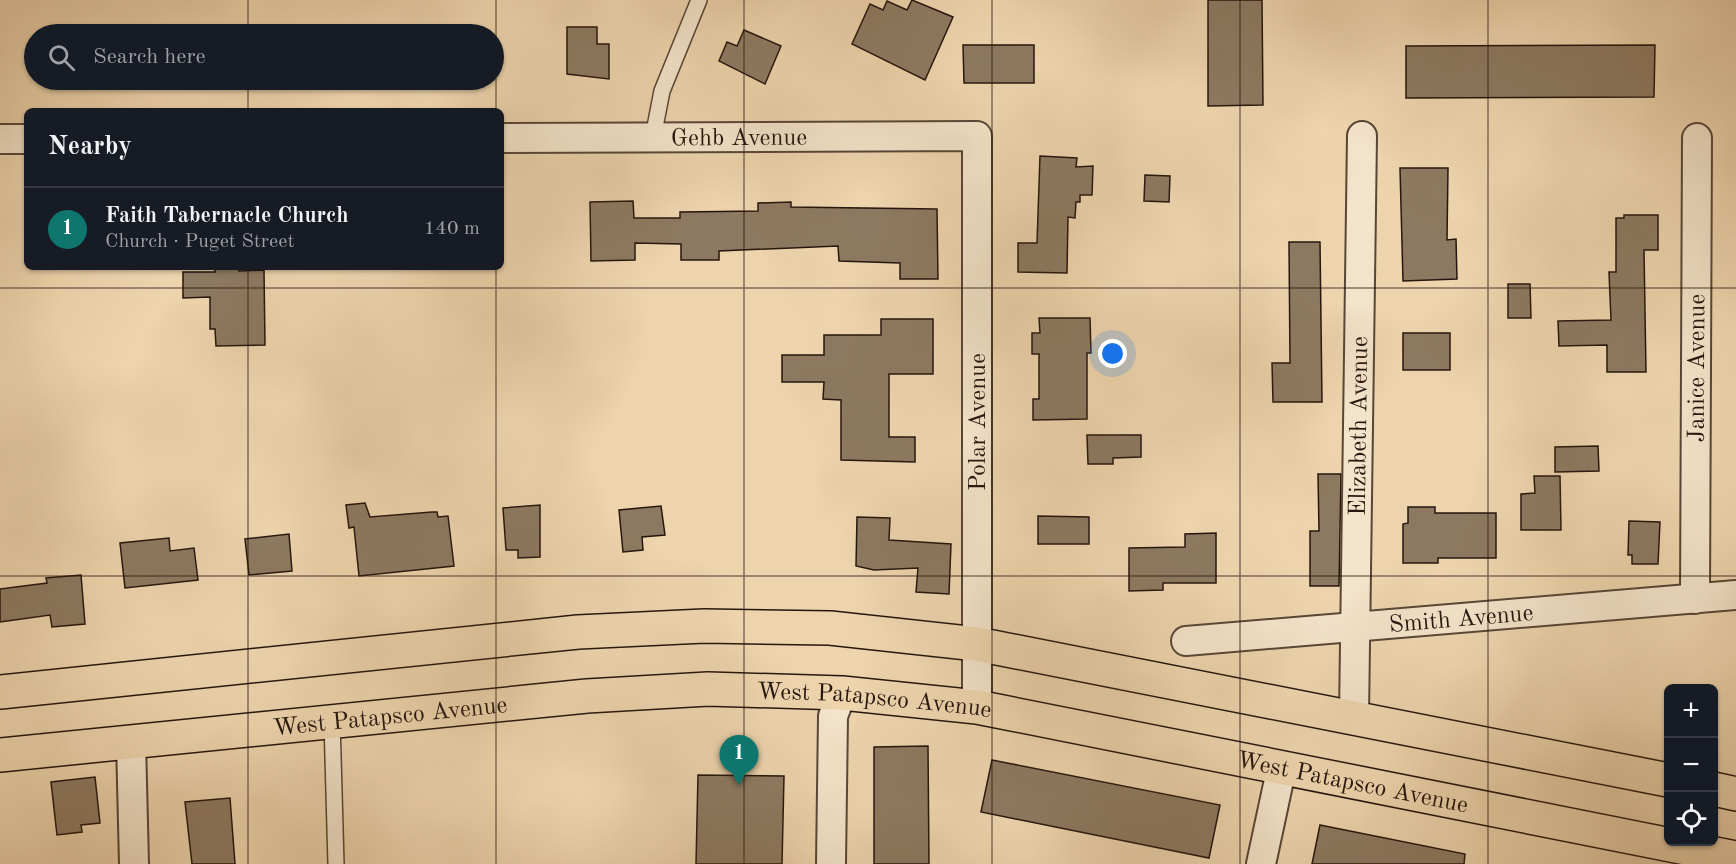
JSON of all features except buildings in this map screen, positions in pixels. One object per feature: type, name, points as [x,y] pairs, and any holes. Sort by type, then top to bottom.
[{"type":"main road","points":[[0,692],[578,632],[704,626],[831,628],[977,644],[1664,779]]},
{"type":"main road","name":"West Patapsco Avenue","points":[[0,755],[588,696],[697,689],[842,693],[977,707],[1282,766],[1695,856],[1736,858]]},
{"type":"main road","points":[[1718,790],[1736,794]]},
{"type":"street","name":"Gehb Avenue","points":[[504,138],[977,136]]},
{"type":"street","name":"Polar Avenue","points":[[977,136],[977,707]]},
{"type":"street","name":"Elizabeth Avenue","points":[[1354,717],[1362,136]]},
{"type":"street","name":"Janice Avenue","points":[[1695,599],[1697,138]]},
{"type":"street","points":[[0,139],[24,139]]},
{"type":"street","name":"Smith Avenue","points":[[1186,641],[1736,595]]},
{"type":"street","points":[[831,864],[833,716],[842,693]]},
{"type":"street","points":[[131,742],[134,864]]},
{"type":"street","points":[[1260,864],[1282,766]]},
{"type":"lane","points":[[653,137],[662,92],[699,0]]},
{"type":"lane","points":[[332,721],[336,864]]},
{"type":"place","name":"Faith Tabernacle Church","points":[[739,785]]}]
